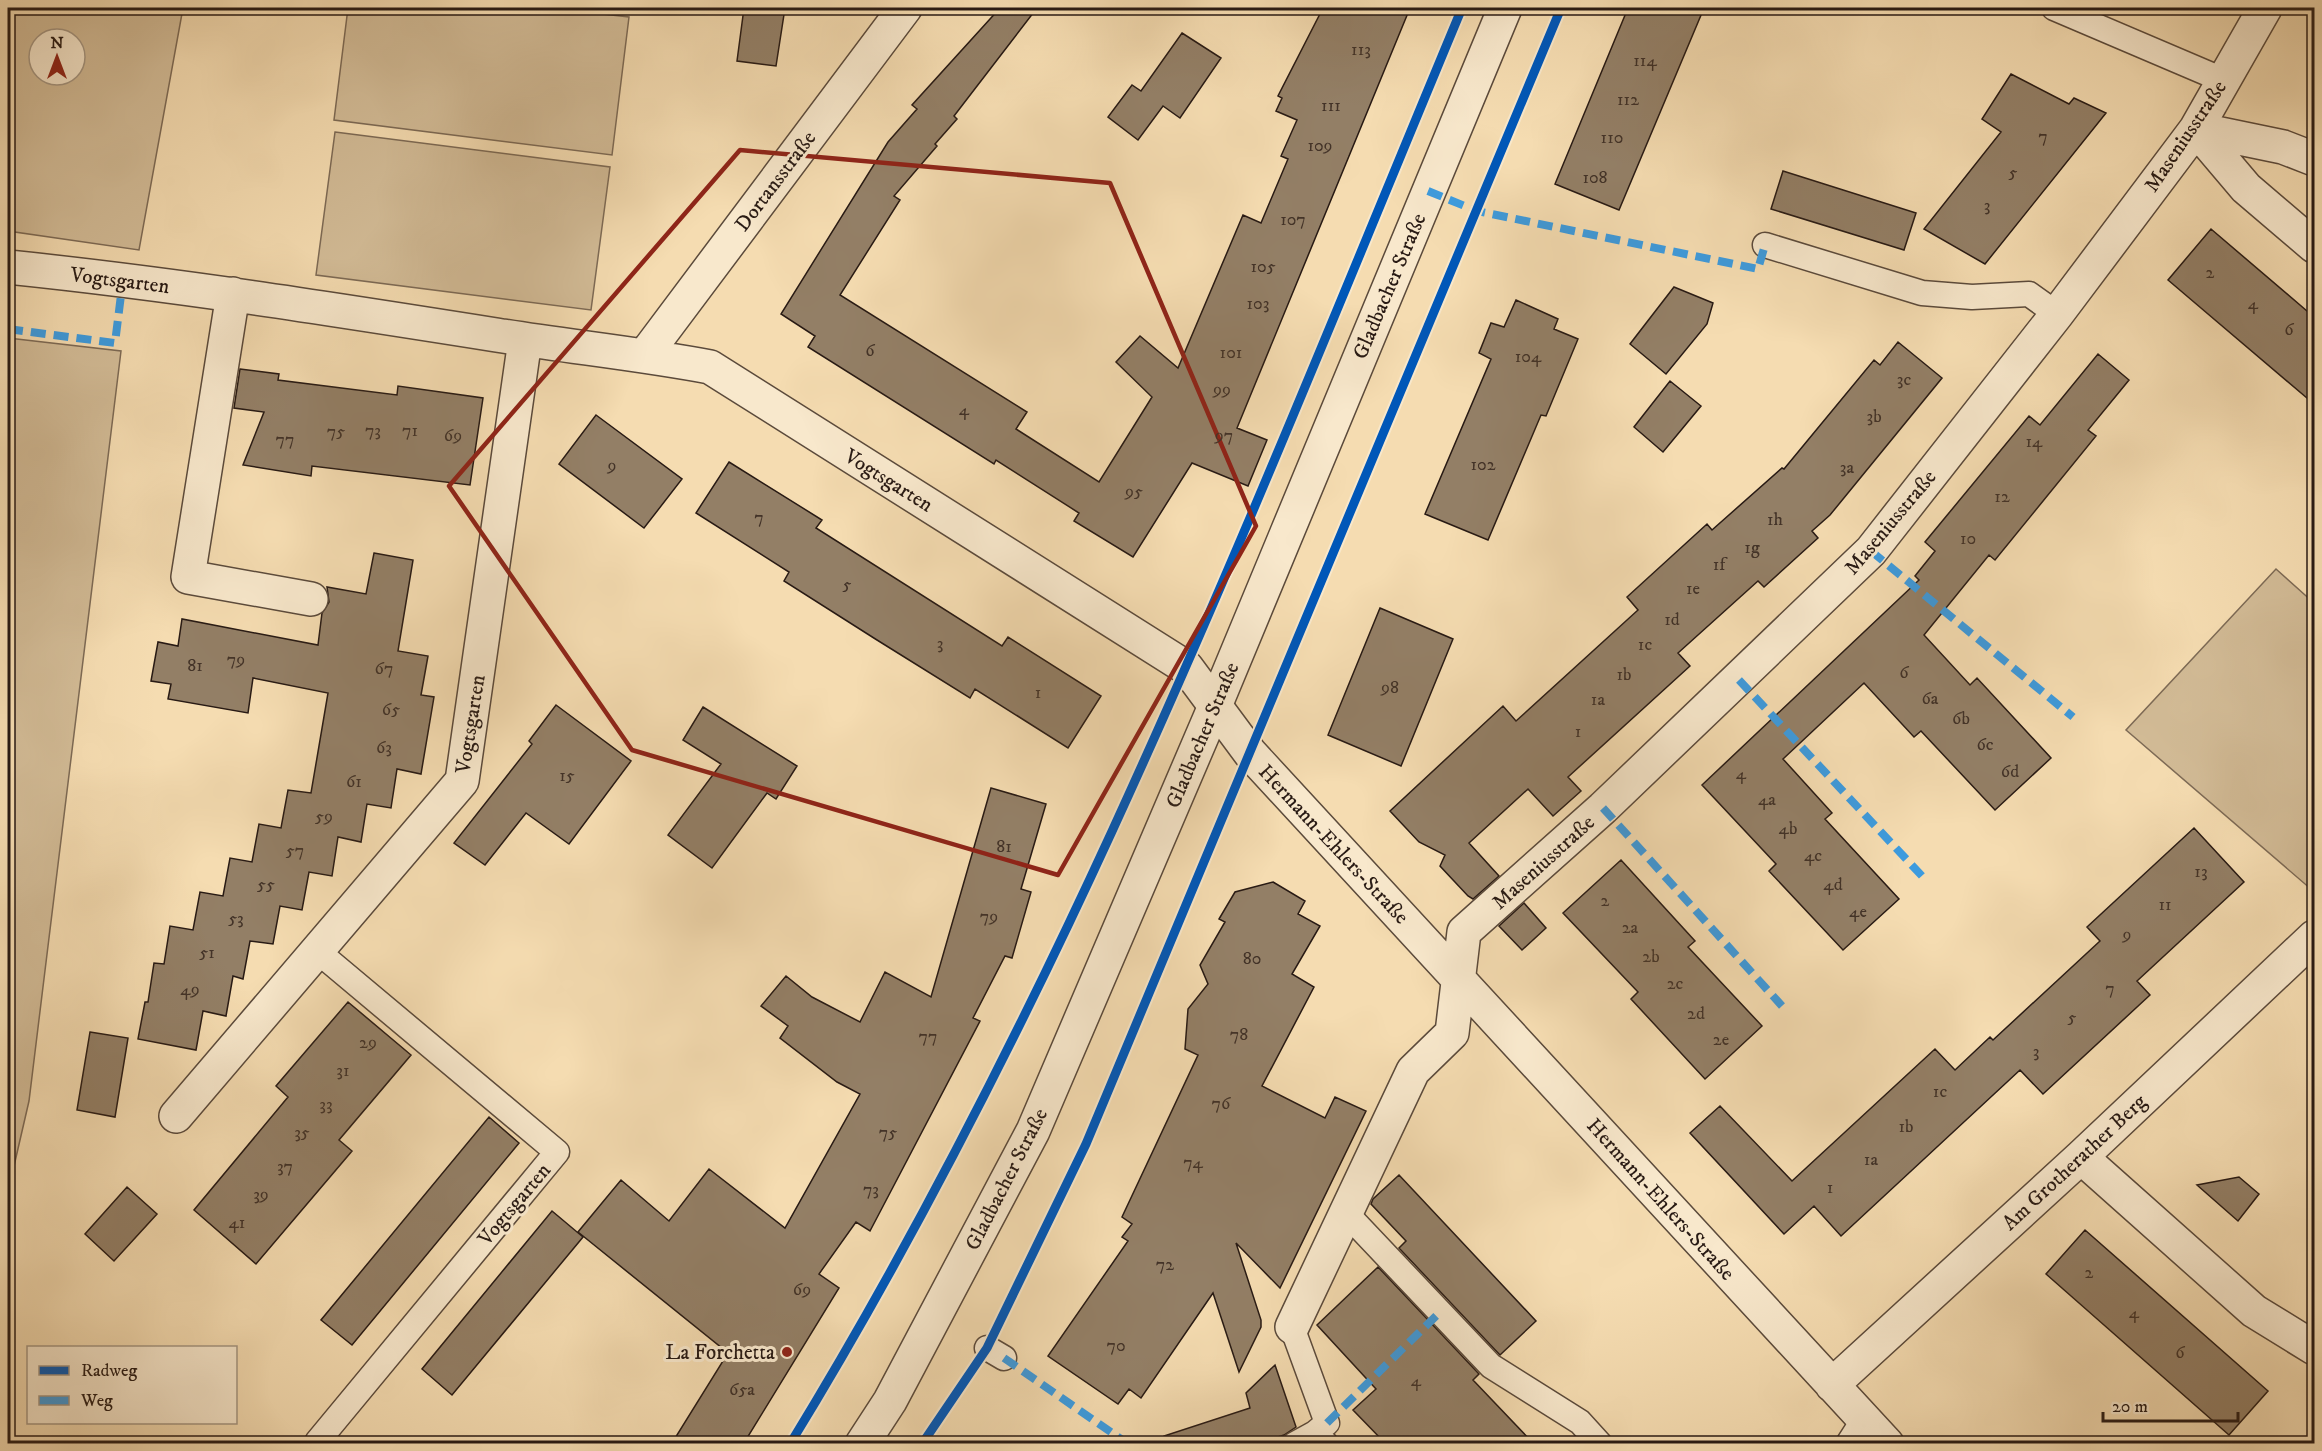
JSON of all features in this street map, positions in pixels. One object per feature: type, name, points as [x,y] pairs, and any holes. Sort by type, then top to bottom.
[{"type":"street","name":"Dortansstraße","points":[[645,355],[905,8]]},
{"type":"street","name":"Gladbacher Straße","points":[[862,1443],[890,1401],[1033,1131],[1215,706],[1505,8]]},
{"type":"street","name":"Maseniusstraße","points":[[1459,978],[1464,932],[1603,808],[1870,551],[2056,314],[2196,129],[2265,8]]},
{"type":"street","points":[[2196,129],[2283,147],[2314,159]]},
{"type":"street","points":[[2196,129],[2246,188],[2314,246]]},
{"type":"street","name":"Vogtsgarten","points":[[8,267],[233,294],[525,340],[645,355],[710,367],[1187,668],[1215,706]]},
{"type":"street","points":[[233,294],[188,577],[310,599]]},
{"type":"street","name":"Vogtsgarten","points":[[176,1116],[462,782],[525,340]]},
{"type":"street","name":"Hermann-Ehlers-Straße","points":[[1215,706],[1250,753],[1832,1385],[1856,1431],[1887,1443]]},
{"type":"street","name":"Am Grotherather Berg","points":[[1832,1385],[2312,946]]},
{"type":"street","points":[[1292,1327],[1413,1071],[1452,1033],[1459,978]]},
{"type":"street","points":[[2080,1157],[2254,1311],[2314,1348]]},
{"type":"lane","points":[[2054,8],[2223,80]]},
{"type":"lane","points":[[1765,245],[1922,293],[1972,297],[2029,294],[2056,314]]},
{"type":"lane","name":"Vogtsgarten","points":[[316,950],[557,1152],[317,1442]]},
{"type":"lane","points":[[1346,1213],[1491,1366],[1580,1422],[1600,1443]]},
{"type":"lane","points":[[1292,1327],[1327,1423],[1312,1440]]},
{"type":"highlighted area","points":[[740,150],[1110,183],[1256,526],[1058,875],[632,750],[449,486]]},
{"type":"shaded area","points":[[8,8],[183,8],[139,250],[8,231]]},
{"type":"shaded area","points":[[348,8],[549,8],[629,17],[612,155],[334,120]]},
{"type":"shaded area","points":[[335,132],[610,167],[591,310],[316,275]]},
{"type":"shaded area","points":[[8,338],[121,351],[29,1101],[8,1192]]},
{"type":"shaded area","points":[[2276,569],[2314,603],[2314,887],[2312,890],[2126,730]]},
{"type":"building","points":[[744,8],[785,8],[776,66],[737,61]]},
{"type":"building","points":[[1000,8],[1037,8],[954,116],[957,119],[935,144],[937,146],[894,196],[900,200],[840,295],[1027,412],[1016,429],[1099,482],[1152,397],[1116,362],[1140,336],[1178,368],[1243,215],[1261,223],[1288,159],[1281,156],[1297,120],[1276,111],[1282,98],[1278,96],[1323,8],[1410,8],[1237,428],[1267,440],[1248,486],[1192,463],[1133,557],[1074,521],[1079,513],[996,460],[994,464],[808,347],[815,336],[781,314],[888,142],[917,109],[912,105]]},
{"type":"building","points":[[1628,8],[1704,8],[1619,210],[1555,184]]},
{"type":"building","points":[[1182,33],[1221,58],[1180,118],[1163,106],[1138,140],[1108,117],[1132,85],[1141,91]]},
{"type":"building","points":[[2011,74],[2069,104],[2074,98],[2106,113],[1985,264],[1924,229],[2001,132],[1982,119]]},
{"type":"building","points":[[1783,171],[1916,213],[1904,250],[1771,209]]},
{"type":"building","points":[[2211,229],[2314,317],[2314,404],[2168,280]]},
{"type":"building","points":[[1674,287],[1713,303],[1707,324],[1666,374],[1630,344]]},
{"type":"building","points":[[1516,300],[1558,319],[1554,329],[1578,339],[1546,416],[1541,415],[1488,540],[1425,514],[1491,359],[1479,353],[1491,323],[1504,327]]},
{"type":"building","points":[[1898,342],[1942,378],[1830,515],[1812,531],[1818,538],[1764,587],[1758,581],[1678,653],[1690,666],[1568,777],[1581,791],[1553,816],[1528,789],[1469,843],[1499,876],[1473,899],[1468,896],[1440,866],[1445,855],[1419,842],[1390,811],[1503,706],[1516,721],[1638,610],[1627,597],[1707,524],[1712,530],[1782,468],[1784,469],[1874,360],[1880,365]]},
{"type":"building","points":[[2098,354],[2129,380],[2088,430],[2096,436],[1995,560],[1989,555],[1924,635],[1970,685],[1977,678],[2051,758],[1995,810],[1921,731],[1914,737],[1864,683],[1783,759],[1832,813],[1825,819],[1899,899],[1843,950],[1769,871],[1776,864],[1702,785],[1919,580],[1915,576],[1935,551],[1925,542],[2029,416],[2040,425]]},
{"type":"building","points":[[240,369],[279,374],[278,380],[397,395],[398,386],[483,398],[470,485],[312,466],[311,476],[243,465],[264,412],[234,408]]},
{"type":"building","points":[[1670,381],[1701,406],[1663,452],[1634,427]]},
{"type":"building","points":[[596,415],[682,479],[644,528],[559,464]]},
{"type":"building","points":[[729,462],[822,520],[816,528],[1002,646],[1008,637],[1101,696],[1068,748],[975,689],[970,698],[877,640],[784,581],[789,572],[696,513]]},
{"type":"building","points":[[374,553],[413,560],[398,651],[428,656],[421,695],[434,697],[421,774],[397,769],[391,808],[367,804],[361,842],[338,837],[332,876],[309,872],[302,910],[280,906],[273,944],[250,941],[243,979],[233,976],[226,1016],[203,1011],[196,1050],[138,1039],[145,1002],[148,1002],[154,963],[164,964],[170,926],[193,930],[200,892],[223,896],[230,858],[252,862],[259,824],[281,828],[288,790],[311,793],[328,693],[253,678],[248,713],[168,699],[171,684],[151,681],[158,642],[178,646],[182,619],[318,645],[322,613],[329,602],[327,587],[366,594]]},
{"type":"building","points":[[1380,608],[1453,639],[1401,766],[1328,735]]},
{"type":"building","points":[[556,705],[631,761],[569,844],[526,813],[485,865],[454,843],[532,744],[529,741]]},
{"type":"building","points":[[703,707],[797,766],[776,799],[767,793],[712,868],[668,835],[721,764],[683,740]]},
{"type":"building","points":[[991,788],[1046,804],[1021,889],[1031,892],[1012,958],[1005,956],[973,1018],[980,1021],[870,1231],[856,1222],[819,1274],[839,1288],[744,1443],[672,1443],[728,1353],[578,1232],[621,1180],[669,1221],[709,1169],[785,1228],[860,1094],[837,1082],[780,1038],[788,1026],[761,1006],[786,976],[812,997],[860,1022],[885,972],[931,997]]},
{"type":"building","points":[[2194,828],[2244,882],[2137,981],[2150,995],[2043,1094],[2020,1070],[1841,1236],[1814,1206],[1784,1234],[1690,1133],[1720,1106],[1792,1181],[1935,1049],[1955,1070],[1990,1037],[1993,1040],[2100,941],[2087,927]]},
{"type":"building","points":[[1621,860],[1695,941],[1688,947],[1762,1026],[1705,1079],[1631,999],[1638,992],[1563,913]]},
{"type":"building","points":[[1273,882],[1305,901],[1298,914],[1320,926],[1292,974],[1314,987],[1262,1086],[1325,1118],[1335,1097],[1366,1111],[1280,1288],[1236,1243],[1261,1320],[1261,1327],[1239,1372],[1213,1293],[1141,1398],[1129,1389],[1118,1404],[1048,1356],[1128,1241],[1122,1237],[1132,1224],[1122,1217],[1198,1055],[1185,1049],[1188,1009],[1208,984],[1200,965],[1225,922],[1219,919],[1235,892]]},
{"type":"building","points":[[1524,903],[1546,928],[1522,950],[1499,926]]},
{"type":"building","points":[[348,1002],[411,1055],[339,1140],[352,1151],[256,1264],[194,1210],[288,1097],[276,1086]]},
{"type":"building","points":[[90,1032],[128,1038],[115,1117],[77,1110]]},
{"type":"building","points":[[489,1117],[519,1143],[352,1345],[321,1320]]},
{"type":"building","points":[[1399,1175],[1536,1321],[1500,1355],[1399,1248],[1406,1241],[1371,1204],[1373,1199]]},
{"type":"building","points":[[2239,1177],[2259,1194],[2238,1221],[2197,1185]]},
{"type":"building","points":[[127,1187],[157,1214],[114,1261],[85,1234]]},
{"type":"building","points":[[552,1211],[583,1237],[452,1395],[422,1369]]},
{"type":"building","points":[[2085,1230],[2268,1391],[2229,1435],[2046,1274]]},
{"type":"building","points":[[1378,1267],[1479,1374],[1473,1380],[1533,1443],[1385,1443],[1353,1410],[1376,1389],[1317,1325]]},
{"type":"building","points":[[1275,1365],[1296,1427],[1284,1435],[1259,1443],[1165,1443],[1164,1436],[1250,1408],[1246,1393]]},
{"type":"marked path","points":[[1428,191],[1477,211],[1758,269],[1765,245]]},
{"type":"marked path","points":[[8,329],[115,343],[123,279]]},
{"type":"marked path","points":[[1871,551],[2073,717]]},
{"type":"marked path","points":[[1739,680],[1922,876]]},
{"type":"marked path","points":[[1603,808],[1782,1006]]},
{"type":"marked path","points":[[1327,1423],[1440,1312]]},
{"type":"marked path","points":[[1004,1358],[1128,1444]]},
{"type":"cycle path","points":[[790,1444],[890,1272],[983,1097],[1071,919],[1154,739],[1233,557],[1462,8]]},
{"type":"cycle path","points":[[922,1444],[987,1348],[1086,1144],[1561,8]]},
{"type":"place","name":"La Forchetta","points":[[787,1352]]}]
